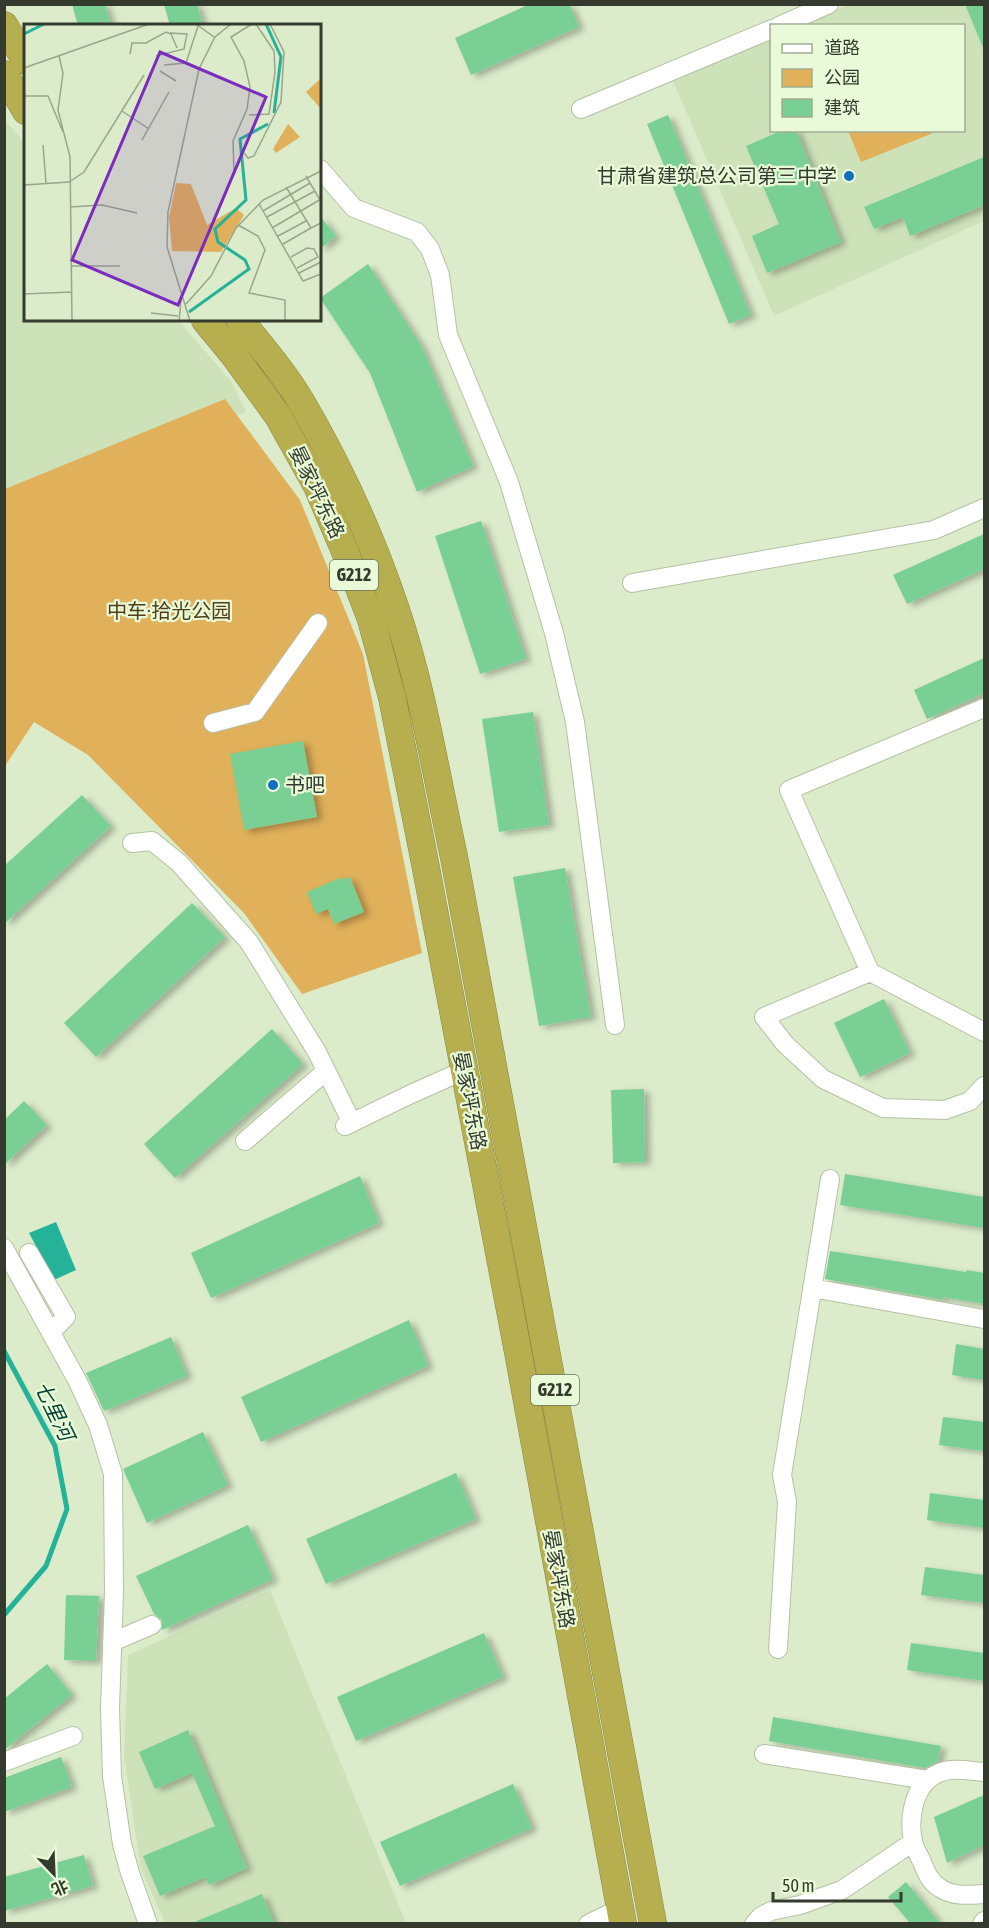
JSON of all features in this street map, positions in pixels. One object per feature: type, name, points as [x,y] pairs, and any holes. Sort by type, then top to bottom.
[{"type":"highway","points":[[4,25],[24,58]]},
{"type":"highway","points":[[4,46],[24,69]]},
{"type":"highway","points":[[4,74],[24,108]]},
{"type":"highway","points":[[4,88],[24,109]]},
{"type":"highway","name":"晏家坪东路","points":[[206,321],[278,416],[317,486],[371,619],[392,697],[465,1070],[622,1916]]},
{"type":"highway","name":"晏家坪东路","points":[[241,321],[301,402],[341,475],[369,539],[396,611],[418,691],[457,869],[653,1923]]},
{"type":"highway","points":[[278,416],[301,402]]},
{"type":"street","points":[[784,24],[829,4]]},
{"type":"street","points":[[581,109],[770,28]]},
{"type":"street","points":[[321,170],[354,208],[417,232],[430,249],[440,275],[448,335],[509,482],[555,633],[575,722],[615,1025]]},
{"type":"street","points":[[632,583],[934,530],[984,508]]},
{"type":"street","points":[[213,723],[255,712],[318,623]]},
{"type":"street","points":[[984,708],[789,790],[870,972],[984,1032]]},
{"type":"street","points":[[132,843],[152,841],[179,863],[249,942],[317,1052],[349,1125],[465,1070]]},
{"type":"street","points":[[870,972],[764,1017],[785,1044],[824,1078],[883,1108],[945,1110],[970,1101],[984,1086]]},
{"type":"street","points":[[245,1141],[326,1071]]},
{"type":"street","points":[[778,1648],[787,1502],[782,1475],[830,1179]]},
{"type":"street","points":[[4,1248],[51,1332],[98,1425],[113,1474],[114,1592],[110,1742],[116,1810],[130,1873],[148,1923]]},
{"type":"street","points":[[29,1252],[66,1317],[51,1332]]},
{"type":"street","points":[[812,1288],[984,1319]]},
{"type":"street","points":[[112,1642],[152,1625]]},
{"type":"street","points":[[4,1762],[73,1736]]},
{"type":"street","points":[[764,1754],[927,1780]]},
{"type":"street","points":[[984,1772],[948,1770],[937,1773],[919,1790],[911,1822],[913,1842],[927,1875],[938,1887],[951,1894],[966,1896],[984,1894]]},
{"type":"street","points":[[753,1923],[771,1911],[800,1905],[842,1890],[913,1842]]},
{"type":"street","points":[[588,1923],[622,1916]]},
{"type":"shaded area","name":"甘肃省建筑总公司第三中学","points":[[848,5],[984,5],[984,221],[774,316],[673,81],[770,38],[770,132],[965,132],[965,24],[802,24]]},
{"type":"shaded area","points":[[4,119],[24,142],[24,321],[179,321],[231,381],[246,412],[5,503]]},
{"type":"shaded area","points":[[270,1590],[406,1923],[165,1923],[141,1869],[124,1757],[128,1655]]},
{"type":"green space","points":[[848,132],[936,132],[861,162]]},
{"type":"green space","name":"中车·拾光公园","points":[[225,399],[300,500],[363,654],[422,953],[302,994],[244,913],[88,755],[34,722],[5,766],[5,489]]},
{"type":"water","points":[[56,1222],[76,1270],[54,1280],[29,1233]]},
{"type":"building","points":[[72,4],[105,4],[110,24],[77,24]]},
{"type":"building","points":[[164,4],[197,4],[202,24],[169,24]]},
{"type":"building","points":[[530,4],[569,4],[579,27],[471,75],[455,38]]},
{"type":"building","points":[[965,4],[984,4],[984,50]]},
{"type":"building","points":[[668,115],[751,315],[729,324],[647,124]]},
{"type":"building","points":[[778,132],[797,132],[841,242],[767,273],[752,236],[779,224],[746,146]]},
{"type":"building","points":[[984,157],[984,205],[910,236],[903,217],[874,229],[864,207]]},
{"type":"building","points":[[321,217],[336,236],[321,248]]},
{"type":"building","points":[[368,264],[422,347],[473,466],[417,492],[370,373],[321,297]]},
{"type":"building","points":[[481,521],[526,659],[480,674],[435,536]]},
{"type":"building","points":[[984,534],[984,569],[907,604],[893,575]]},
{"type":"building","points":[[984,658],[984,693],[927,719],[914,690]]},
{"type":"building","points":[[533,712],[549,825],[499,832],[482,719]]},
{"type":"building","name":"书吧","points":[[303,741],[317,817],[244,830],[230,754]]},
{"type":"building","points":[[82,795],[111,826],[4,924],[4,866]]},
{"type":"building","points":[[565,868],[591,1017],[539,1026],[513,877]]},
{"type":"building","points":[[342,877],[343,880],[350,877],[364,912],[334,924],[328,909],[316,914],[307,892]]},
{"type":"building","points":[[192,903],[225,937],[96,1057],[64,1023]]},
{"type":"building","points":[[884,999],[910,1053],[860,1077],[834,1023]]},
{"type":"building","points":[[272,1029],[303,1064],[175,1178],[144,1144]]},
{"type":"building","points":[[644,1089],[645,1162],[613,1163],[611,1090]]},
{"type":"building","points":[[24,1101],[47,1125],[4,1165],[4,1120]]},
{"type":"building","points":[[845,1174],[984,1197],[984,1228],[840,1205]]},
{"type":"building","points":[[360,1176],[379,1223],[211,1298],[191,1253]]},
{"type":"building","points":[[830,1251],[984,1273],[984,1304],[943,1297],[942,1300],[825,1279]]},
{"type":"building","points":[[409,1320],[428,1366],[261,1442],[241,1397]]},
{"type":"building","points":[[171,1337],[187,1376],[104,1411],[86,1373]]},
{"type":"building","points":[[956,1344],[984,1349],[984,1380],[952,1375]]},
{"type":"building","points":[[943,1417],[984,1422],[984,1451],[939,1445]]},
{"type":"building","points":[[203,1432],[228,1485],[147,1523],[123,1469]]},
{"type":"building","points":[[456,1473],[476,1519],[326,1584],[306,1539]]},
{"type":"building","points":[[930,1493],[984,1500],[984,1528],[927,1520]]},
{"type":"building","points":[[248,1525],[273,1579],[162,1630],[162,1620],[154,1614],[136,1576]]},
{"type":"building","points":[[925,1567],[984,1575],[984,1603],[921,1595]]},
{"type":"building","points":[[66,1595],[99,1596],[96,1661],[64,1660]]},
{"type":"building","points":[[484,1633],[503,1677],[356,1741],[337,1697]]},
{"type":"building","points":[[911,1643],[984,1653],[984,1681],[907,1670]]},
{"type":"building","points":[[47,1664],[72,1695],[4,1750],[4,1699]]},
{"type":"building","points":[[773,1717],[941,1746],[938,1761],[925,1768],[769,1741]]},
{"type":"building","points":[[188,1730],[247,1868],[209,1885],[205,1877],[160,1896],[143,1856],[215,1826],[192,1773],[155,1789],[139,1752]]},
{"type":"building","points":[[61,1757],[72,1787],[4,1812],[4,1778]]},
{"type":"building","points":[[513,1784],[532,1828],[400,1886],[380,1842]]},
{"type":"building","points":[[984,1795],[984,1845],[947,1863],[934,1817]]},
{"type":"building","points":[[84,1855],[93,1886],[4,1911],[4,1877]]},
{"type":"building","points":[[906,1882],[940,1923],[910,1923],[888,1897]]},
{"type":"building","points":[[262,1894],[274,1923],[192,1923],[226,1909]]},
{"type":"waterway","name":"七里河","points":[[4,1351],[55,1446],[67,1509],[46,1566],[4,1615]]},
{"type":"place","name":"甘肃省建筑总公司第三中学","points":[[849,176]]},
{"type":"place","name":"书吧","points":[[273,785]]}]
